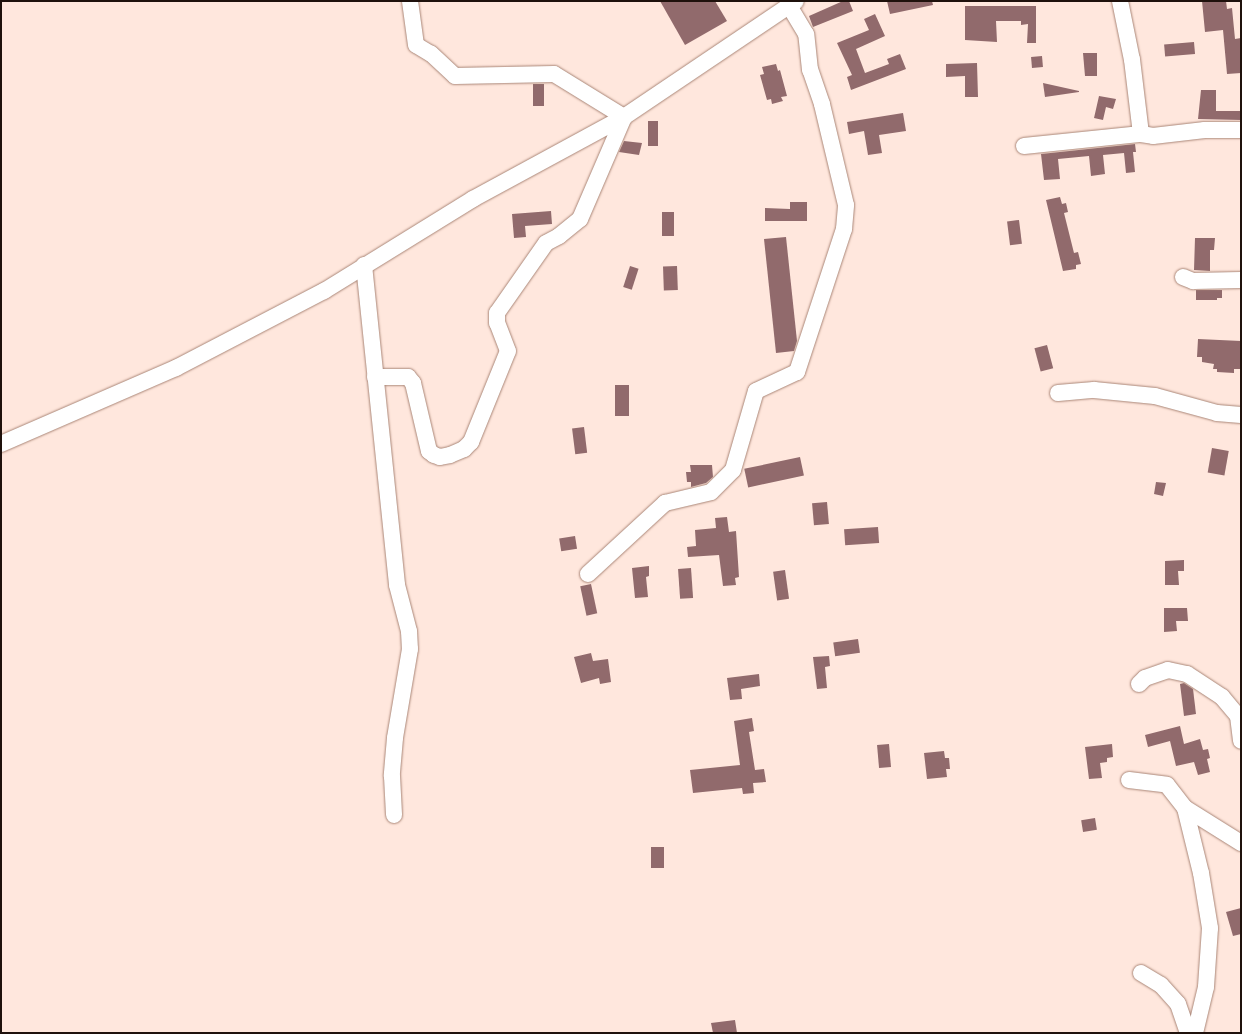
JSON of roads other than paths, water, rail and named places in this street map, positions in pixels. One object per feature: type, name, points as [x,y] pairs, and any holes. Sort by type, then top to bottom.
[{"type":"street","points":[[410,1],[416,45],[431,54],[455,76],[554,74],[624,117]]},
{"type":"street","points":[[1120,1],[1132,60],[1141,134]]},
{"type":"street","points":[[1,444],[176,368],[317,295],[472,198],[624,117],[793,3],[806,34],[810,70],[822,104],[846,205],[844,229],[797,372],[756,391],[733,470],[711,492],[665,503],[588,574]]},
{"type":"street","points":[[375,377],[408,377],[413,383],[429,451],[434,455],[450,456],[464,450],[472,442],[508,351],[496,323],[497,313],[546,243],[559,236],[580,219],[624,117]]},
{"type":"street","points":[[1024,146],[1141,134],[1153,136],[1205,130],[1241,130]]},
{"type":"street","points":[[364,265],[397,585],[409,631],[410,649],[395,738],[392,776],[394,815]]},
{"type":"street","points":[[1183,277],[1194,281],[1241,280]]},
{"type":"street","points":[[1058,393],[1094,390],[1155,396],[1218,413],[1241,414]]},
{"type":"street","points":[[1139,684],[1145,678],[1168,670],[1187,674],[1222,697],[1238,716],[1241,741]]},
{"type":"street","points":[[1129,780],[1154,785],[1167,785],[1185,808],[1241,843]]},
{"type":"street","points":[[1185,808],[1201,873],[1210,928],[1206,987],[1195,1033]]},
{"type":"street","points":[[1141,973],[1160,985],[1178,1004],[1188,1033]]}]
